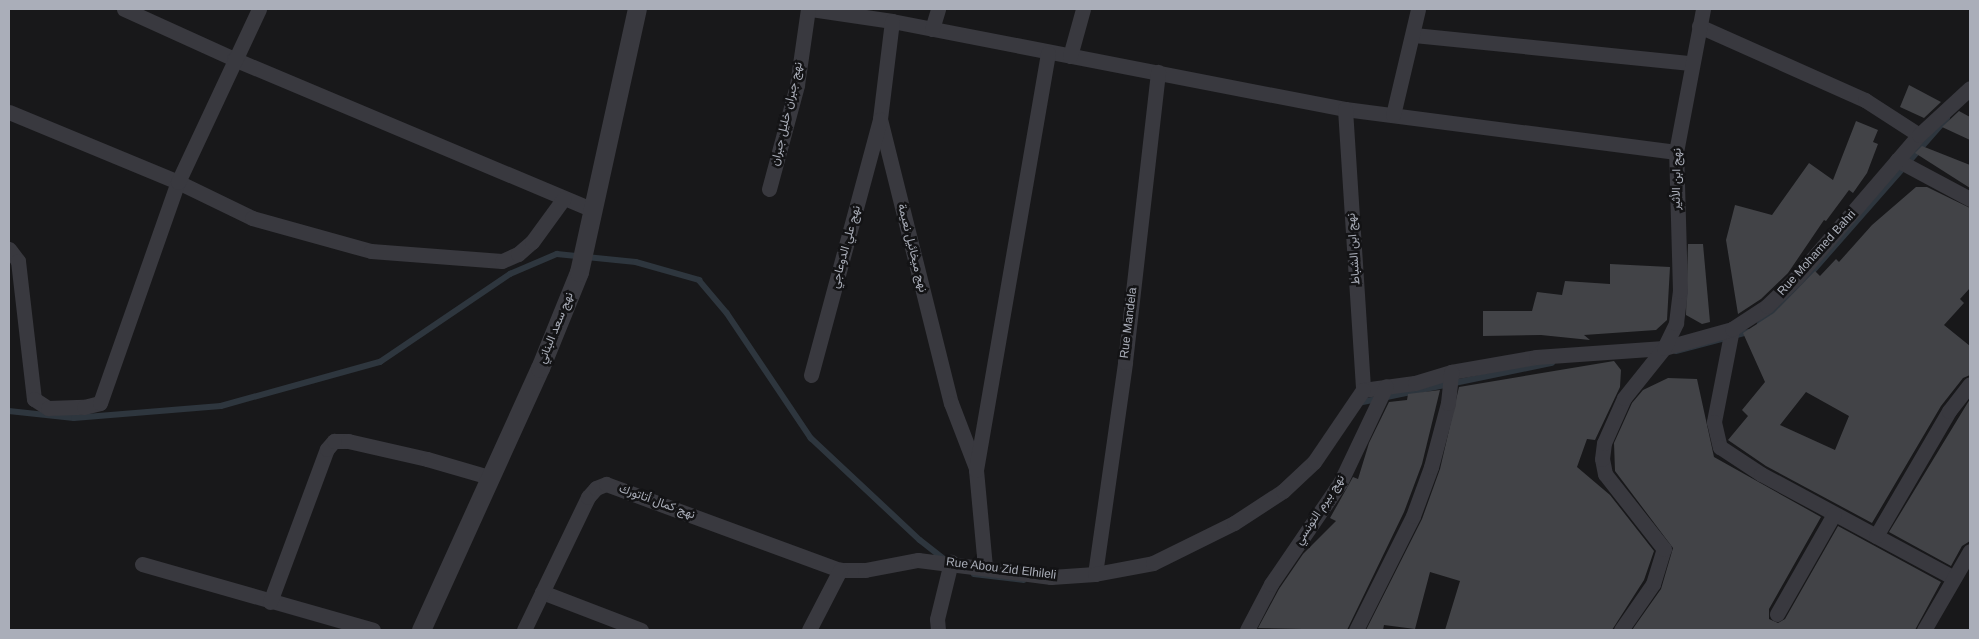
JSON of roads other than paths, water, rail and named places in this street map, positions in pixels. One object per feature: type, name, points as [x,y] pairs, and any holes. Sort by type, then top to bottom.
[{"type":"street","points":[[124,9],[234,59],[592,210]]},
{"type":"street","points":[[9,249],[18,262],[34,399],[48,408],[84,407],[100,403],[178,182],[259,9]]},
{"type":"street","name":"نهج سعد البناني","points":[[421,630],[540,368],[578,272],[589,233],[592,210],[638,9]]},
{"type":"street","points":[[809,9],[892,21],[1048,53],[1158,72],[1345,109],[1676,152]]},
{"type":"street","name":"نهج جبران خليل جبران","points":[[769,189],[797,85],[809,9]]},
{"type":"street","points":[[932,29],[938,9]]},
{"type":"street","points":[[1070,56],[1083,9]]},
{"type":"street","points":[[1393,115],[1414,36],[1418,9]]},
{"type":"street","name":"نهج ابن الأثير","points":[[1621,630],[1653,584],[1664,549],[1606,474],[1602,459],[1604,443],[1624,398],[1664,348],[1676,322],[1680,292],[1676,152],[1691,64],[1703,9]]},
{"type":"street","name":"نهج ميخائيل نعيمة","points":[[892,21],[880,119],[950,403],[976,470]]},
{"type":"street","points":[[1700,26],[1865,100],[1918,135]]},
{"type":"street","points":[[1414,36],[1691,64]]},
{"type":"street","points":[[985,567],[976,470],[1048,53]]},
{"type":"street","name":"Rue Mandela","points":[[1095,574],[1125,362],[1158,72]]},
{"type":"street","name":"Rue Mohamed Bahri","points":[[1363,390],[1415,383],[1451,372],[1536,357],[1664,348],[1732,328],[1767,306],[1795,279],[1918,135],[1970,88]]},
{"type":"street","name":"نهج ابن الشباط","points":[[1345,109],[1363,390]]},
{"type":"street","points":[[9,112],[178,182],[252,218],[324,240],[371,251],[482,262],[502,261],[518,254],[532,242],[564,198]]},
{"type":"street","name":"نهج علي الدوعاجي","points":[[812,375],[880,119]]},
{"type":"street","points":[[1897,160],[1970,199]]},
{"type":"street","points":[[1732,328],[1714,422],[1720,447],[1761,474],[1954,578]]},
{"type":"street","points":[[1356,630],[1413,516],[1431,467],[1448,403],[1451,372]]},
{"type":"street","points":[[1876,536],[1950,410],[1970,384]]},
{"type":"street","name":"نهج بيرم التونسي","points":[[1247,630],[1271,584],[1340,483],[1386,386]]},
{"type":"street","name":"Rue Abou Zid Elhileli","points":[[840,570],[865,570],[918,560],[951,562],[1051,577],[1095,574],[1153,563],[1234,523],[1283,491],[1314,462],[1363,390]]},
{"type":"street","points":[[270,602],[327,449],[334,441],[348,441],[418,457],[489,478]]},
{"type":"street","name":"نهج كمال أتاتورك","points":[[524,630],[588,497],[596,488],[606,484],[840,570]]},
{"type":"street","points":[[1777,614],[1834,514]]},
{"type":"street","points":[[1924,630],[1970,551]]},
{"type":"street","points":[[938,630],[937,619],[951,562]]},
{"type":"street","points":[[142,564],[373,630]]},
{"type":"street","points":[[809,630],[840,570]]},
{"type":"street","points":[[542,592],[641,630]]},
{"type":"waterway","points":[[1760,324],[1797,289],[1947,118]]},
{"type":"waterway","points":[[9,411],[74,418],[221,406],[380,362],[510,274],[557,254],[636,262],[699,280],[727,313],[811,438],[920,540],[944,559]]},
{"type":"waterway","points":[[1676,351],[1749,332]]},
{"type":"waterway","points":[[1358,403],[1552,363]]},
{"type":"waterway","points":[[974,574],[1024,580]]}]
